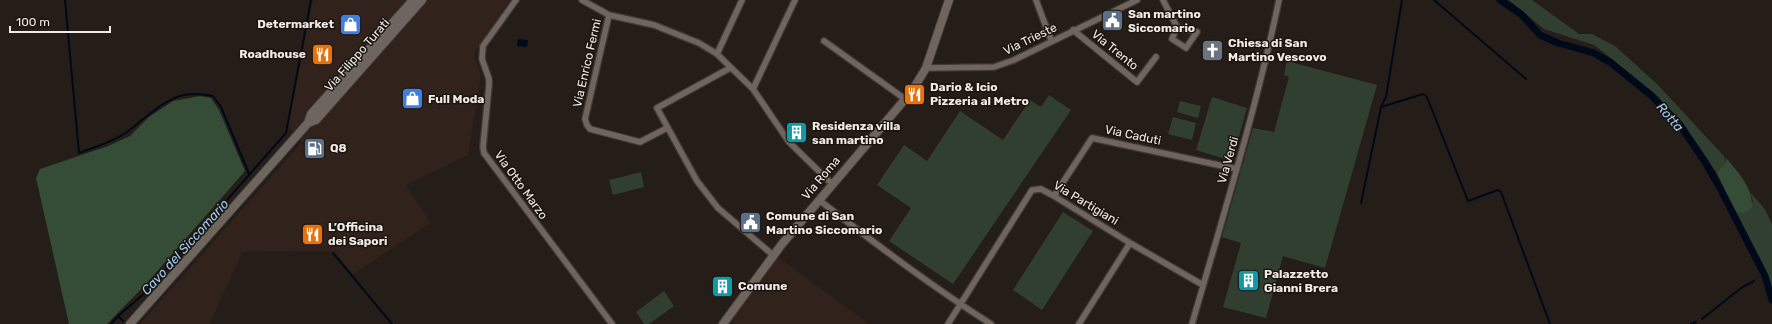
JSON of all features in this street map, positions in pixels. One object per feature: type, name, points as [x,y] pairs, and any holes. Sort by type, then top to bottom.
[{"type":"main road","name":"Via Filippo Turati","points":[[130,324],[308,123],[311,114],[413,0]]},
{"type":"main road","name":"Via Filippo Turati","points":[[308,123],[316,120],[422,0]]},
{"type":"main road","name":"Via Roma","points":[[722,324],[832,184],[905,99],[926,68],[949,0]]},
{"type":"street","name":"Via Otto Marzo","points":[[516,0],[483,46],[481,53],[482,60],[490,78],[483,147],[484,152],[612,324]]},
{"type":"street","points":[[582,0],[609,15],[654,25],[699,43],[717,54],[753,89],[789,142],[832,184]]},
{"type":"street","points":[[717,54],[742,0]]},
{"type":"street","points":[[753,89],[795,0]]},
{"type":"street","points":[[1036,0],[1052,40]]},
{"type":"street","name":"Via Trieste","points":[[926,68],[994,67],[1014,60],[1052,40],[1137,0]]},
{"type":"street","points":[[1163,0],[1178,27],[1197,32],[1194,39],[1186,48],[1172,39],[1178,27]]},
{"type":"street","name":"Via Verdi","points":[[1192,324],[1267,59],[1279,0]]},
{"type":"street","name":"Via Enrico Fermi","points":[[609,15],[585,119],[587,125],[590,129],[640,142],[667,128]]},
{"type":"street","name":"Via Trento","points":[[1073,30],[1137,82],[1156,57]]},
{"type":"street","points":[[824,41],[905,99]]},
{"type":"street","points":[[730,68],[657,108],[697,181],[718,208],[774,256]]},
{"type":"street","name":"Via Caduti","points":[[1054,196],[1092,138],[1237,169]]},
{"type":"street","name":"Via Partigiani","points":[[960,304],[1032,190],[1041,189],[1203,285]]},
{"type":"street","points":[[819,200],[860,232],[990,324]]},
{"type":"street","points":[[1079,324],[1130,243]]},
{"type":"street","points":[[948,324],[960,304]]},
{"type":"shaded area","points":[[313,0],[510,0],[476,50],[474,56],[481,75],[468,155],[406,185],[431,223],[353,274],[334,251],[242,252],[210,324],[140,324],[302,142],[288,125]]},
{"type":"shaded area","points":[[778,257],[869,324],[736,324],[731,320]]},
{"type":"green space","points":[[1509,0],[1532,0],[1579,34],[1592,34],[1615,46],[1658,85],[1723,155],[1725,162],[1723,167],[1717,173],[1683,124],[1650,90],[1611,58],[1594,45],[1544,29]]},
{"type":"green space","points":[[1287,61],[1377,85],[1325,268],[1283,256],[1266,318],[1223,307],[1241,243],[1222,237],[1253,128],[1274,132],[1289,77],[1284,75]]},
{"type":"green space","points":[[1049,95],[1071,110],[953,284],[889,241],[911,208],[877,185],[904,145],[927,161],[960,111],[1003,140],[1030,100],[1041,107]]},
{"type":"green space","points":[[200,96],[211,98],[219,110],[245,171],[146,284],[107,324],[69,324],[36,178],[40,169],[108,146],[130,136],[149,117],[173,101]]},
{"type":"green space","points":[[1212,97],[1247,108],[1232,161],[1196,150]]},
{"type":"green space","points":[[1180,101],[1201,106],[1198,118],[1177,112]]},
{"type":"green space","points":[[1173,117],[1196,123],[1192,140],[1168,134]]},
{"type":"green space","points":[[1726,158],[1736,169],[1748,187],[1752,201],[1752,208],[1743,213],[1734,212],[1717,173],[1726,162]]},
{"type":"green space","points":[[641,172],[644,187],[613,195],[609,180]]},
{"type":"green space","points":[[1750,192],[1765,209],[1772,225],[1772,290],[1762,262],[1734,212],[1743,213],[1753,201]]},
{"type":"green space","points":[[1063,212],[1093,231],[1042,310],[1013,290]]},
{"type":"green space","points":[[664,291],[674,306],[649,324],[644,324],[636,312]]},
{"type":"water","points":[[518,39],[528,40],[527,47],[517,46]]},
{"type":"waterway","name":"Cavo del Siccomario","points":[[65,0],[79,153],[122,136],[166,102],[186,95],[198,94],[213,96],[221,107],[249,174]]},
{"type":"waterway","name":"Cavo del Siccomario","points":[[111,324],[146,292],[286,133],[311,0]]},
{"type":"waterway","name":"Cavo del Siccomario","points":[[1361,203],[1381,107],[1386,97],[1402,0]]},
{"type":"waterway","name":"Cavo del Siccomario","points":[[1434,0],[1526,79]]},
{"type":"waterway","name":"Rotta","points":[[1500,0],[1521,14],[1540,35],[1558,43],[1594,53],[1611,63],[1652,96],[1680,125],[1705,162],[1720,188],[1765,276],[1772,300]]},
{"type":"waterway","name":"Cavo del Siccomario","points":[[1381,107],[1423,94],[1427,97],[1468,201],[1498,190],[1501,192],[1550,324]]},
{"type":"waterway","name":"Cavo del Siccomario","points":[[333,253],[392,324]]},
{"type":"waterway","name":"Cavo del Siccomario","points":[[1702,319],[1741,288],[1754,281]]},
{"type":"waterway","name":"Cavo del Siccomario","points":[[118,316],[123,321]]},
{"type":"waterway","name":"Cavo del Siccomario","points":[[1691,324],[1696,322]]},
{"type":"place","name":"San martino Siccomario","points":[[1113,21]]},
{"type":"place","name":"Determarket","points":[[350,24]]},
{"type":"place","name":"Chiesa di San Martino Vescovo","points":[[1212,50]]},
{"type":"place","name":"Roadhouse","points":[[322,54]]},
{"type":"place","name":"Dario & Icio Pizzeria al Metro","points":[[914,94]]},
{"type":"place","name":"Full Moda","points":[[413,99]]},
{"type":"place","name":"Residenza villa san martino","points":[[797,133]]},
{"type":"place","name":"Q8","points":[[315,148]]},
{"type":"place","name":"Comune di San Martino Siccomario","points":[[750,223]]},
{"type":"place","name":"L’Officina dei Sapori","points":[[312,234]]},
{"type":"place","name":"Palazzetto Gianni Brera","points":[[1248,281]]},
{"type":"place","name":"Comune","points":[[722,286]]}]
